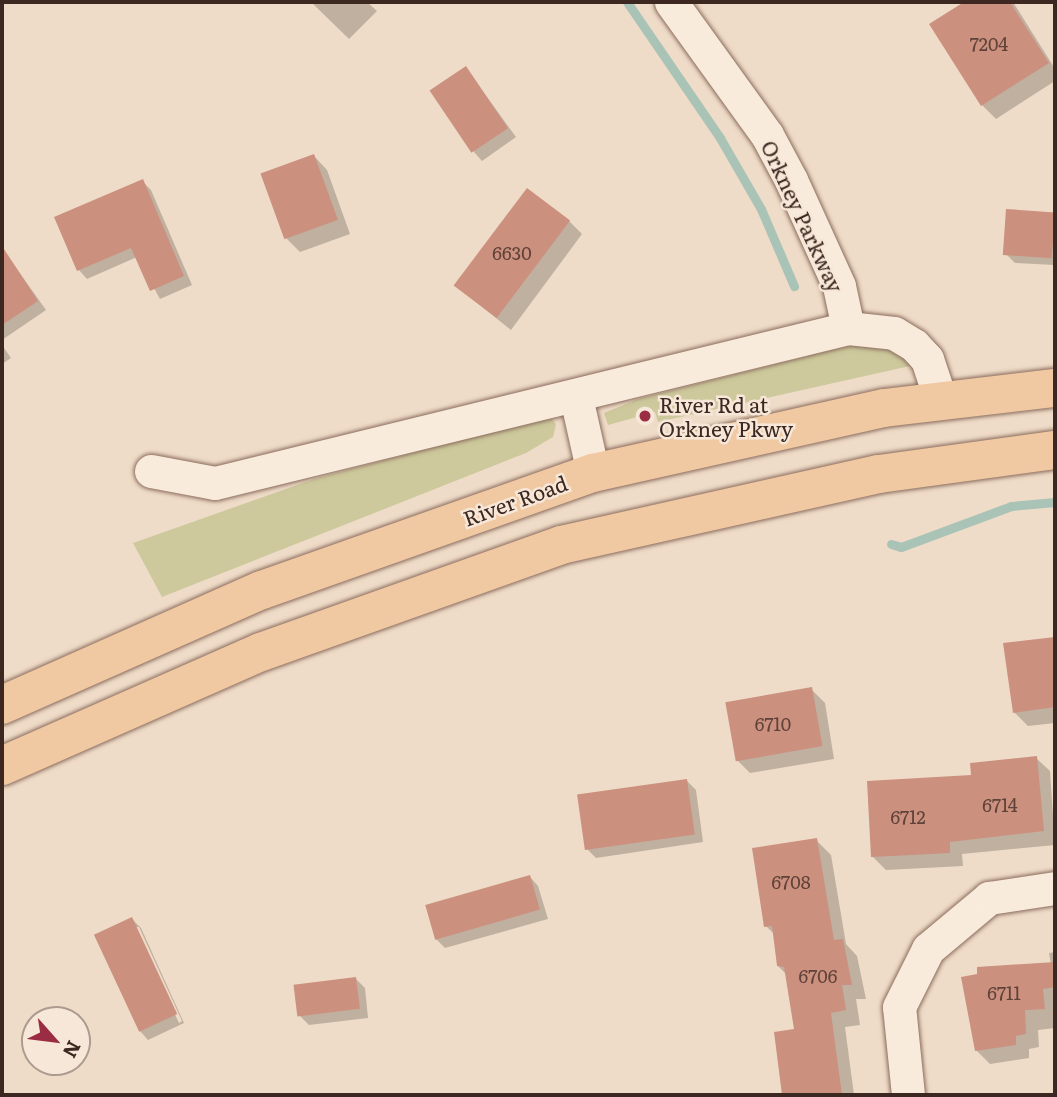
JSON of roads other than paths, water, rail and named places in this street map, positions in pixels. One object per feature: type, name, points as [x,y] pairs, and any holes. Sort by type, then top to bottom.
[{"type":"main road","name":"River Road","points":[[2,705],[262,590],[593,473],[884,408],[1055,388]]},
{"type":"main road","points":[[2,766],[261,652],[561,545],[879,474],[1055,450]]},
{"type":"street","name":"Orkney Parkway","points":[[671,2],[716,62],[779,158],[839,286],[848,328]]},
{"type":"street","points":[[151,471],[215,483],[576,397],[848,328],[894,333],[914,345],[927,359],[941,401]]},
{"type":"street","points":[[576,397],[593,473]]},
{"type":"street","points":[[908,1095],[899,1007],[928,949],[989,898],[1055,888]]},
{"type":"waterway","points":[[627,2],[720,138],[761,209],[794,286]]},
{"type":"waterway","points":[[891,544],[901,547],[1011,506],[1055,502]]},
{"type":"place","name":"River Rd at Orkney Pkwy","points":[[645,416]]}]
